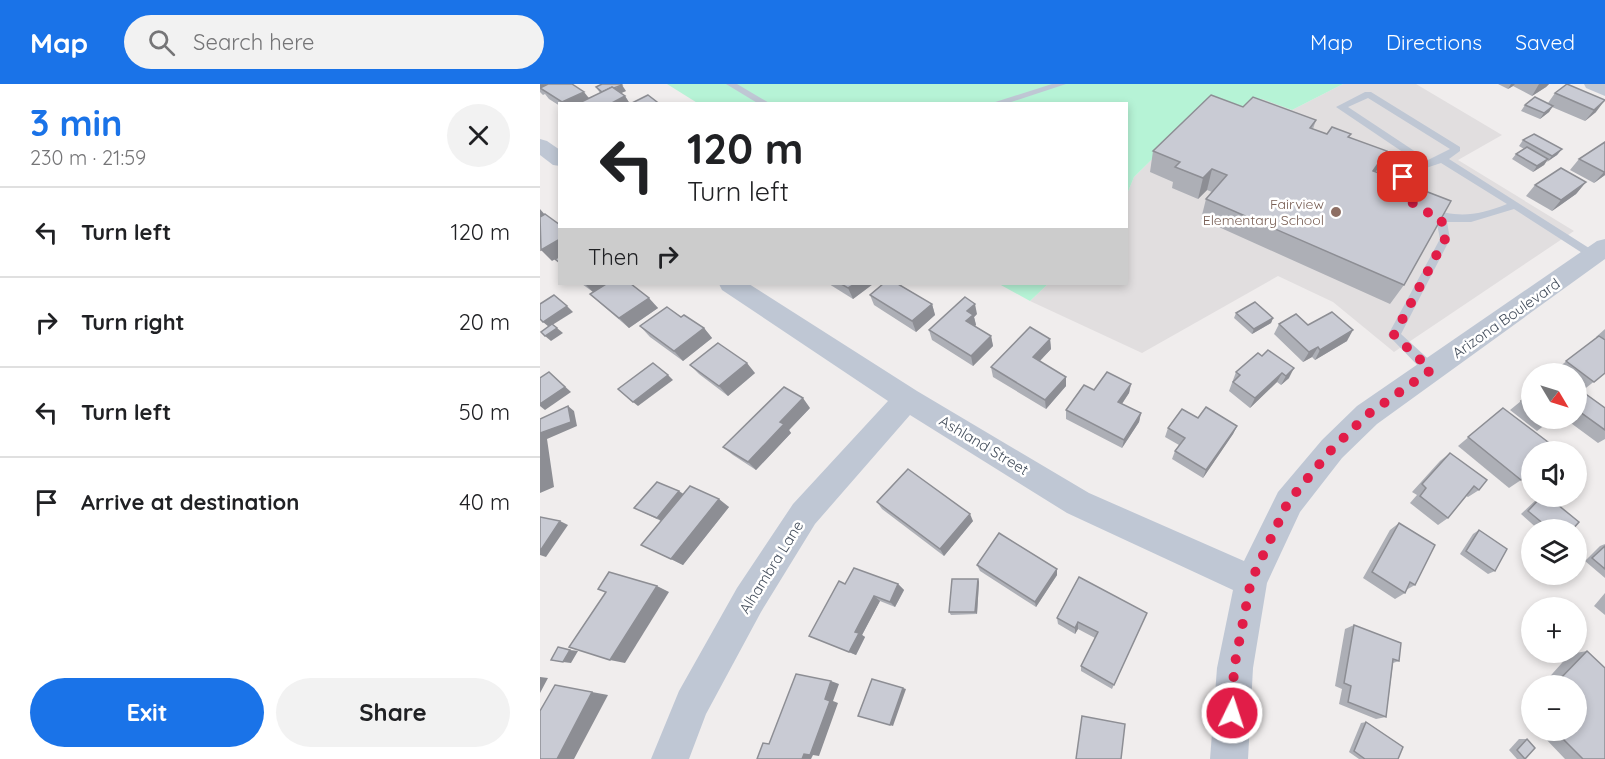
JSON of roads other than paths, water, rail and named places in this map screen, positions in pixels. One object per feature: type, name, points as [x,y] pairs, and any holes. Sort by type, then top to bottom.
[{"type":"street","points":[[1593,84],[1605,90]]},
{"type":"street","points":[[540,145],[558,158]]},
{"type":"street","name":"Arizona Boulevard","points":[[1229,759],[1234,668],[1251,581],[1288,502],[1332,449],[1367,415],[1599,251]]},
{"type":"street","name":"Ashland Street","points":[[733,285],[907,399],[1078,503],[1251,581]]},
{"type":"street","name":"Alhambra Lane","points":[[670,759],[692,704],[749,600],[804,514],[907,399]]},
{"type":"lane","points":[[730,84],[763,102]]},
{"type":"lane","points":[[1000,102],[1062,84]]},
{"type":"lane","points":[[1426,163],[1341,107],[1368,94],[1457,149],[1443,159],[1426,163],[1403,177],[1402,187],[1406,197],[1417,207],[1441,218],[1459,219],[1491,215],[1515,205]]},
{"type":"lane","points":[[1443,159],[1515,205],[1599,251]]},
{"type":"lane","points":[[1431,370],[1394,335],[1445,239],[1441,218]]},
{"type":"place","name":"Fairview Elementary School","points":[[1336,212]]}]
